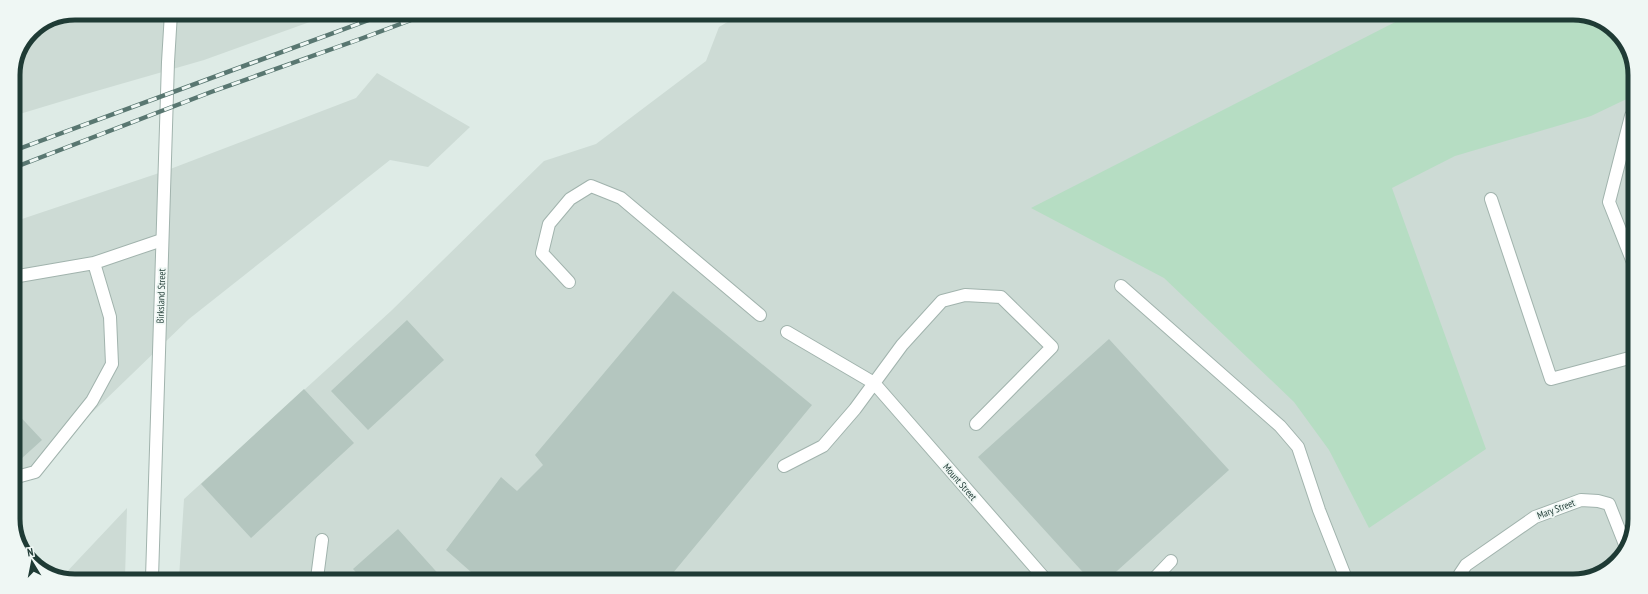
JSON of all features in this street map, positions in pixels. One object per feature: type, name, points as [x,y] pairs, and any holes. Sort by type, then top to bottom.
[{"type":"street","name":"Birksland Street","points":[[152,574],[162,240],[171,20]]},
{"type":"street","points":[[1628,128],[1609,202],[1628,250]]},
{"type":"street","points":[[569,282],[542,254],[549,224],[570,199],[591,186],[621,198],[760,315]]},
{"type":"street","points":[[1491,199],[1551,380],[1628,358]]},
{"type":"street","points":[[20,276],[94,263],[162,240]]},
{"type":"street","points":[[20,476],[35,472],[92,401],[112,364],[110,317],[94,263]]},
{"type":"street","points":[[1121,286],[1280,426],[1298,447],[1319,510],[1345,574]]},
{"type":"street","points":[[784,466],[823,446],[855,409],[902,345],[942,301],[965,295],[1001,297],[1052,347],[976,424]]},
{"type":"street","name":"Mount Street","points":[[787,332],[874,383],[1041,574]]},
{"type":"street","name":"Mary Street","points":[[1460,574],[1466,564],[1535,517],[1581,500],[1598,501],[1609,504],[1623,540]]},
{"type":"street","points":[[318,574],[322,540]]},
{"type":"street","points":[[1158,574],[1171,561]]},
{"type":"shaded area","points":[[75,20],[315,20],[204,60],[20,114],[20,75],[24,54],[36,36],[54,24]]},
{"type":"shaded area","points":[[731,20],[1573,20],[1583,21],[1600,27],[1612,36],[1621,48],[1628,72],[1628,526],[1621,546],[1606,563],[1590,571],[1573,574],[179,574],[184,499],[391,311],[544,161],[596,144],[706,61],[719,27]]},
{"type":"shaded area","points":[[377,73],[470,127],[428,167],[390,160],[189,319],[20,482],[20,220],[165,171],[356,98]]},
{"type":"shaded area","points":[[127,508],[125,574],[65,573]]},
{"type":"green space","points":[[1399,20],[1583,21],[1600,27],[1612,36],[1621,48],[1627,65],[1628,98],[1591,116],[1455,156],[1392,188],[1486,449],[1369,528],[1329,450],[1294,402],[1164,278],[1031,208]]},
{"type":"building","points":[[673,291],[812,405],[672,574],[473,574],[446,550],[501,477],[517,491],[543,465],[535,455]]},
{"type":"building","points":[[407,320],[444,360],[368,430],[331,391]]},
{"type":"building","points":[[1109,339],[1229,470],[1114,574],[1085,574],[978,457]]},
{"type":"building","points":[[304,389],[354,443],[251,538],[201,484]]},
{"type":"building","points":[[20,416],[42,440],[21,459],[20,458]]},
{"type":"building","points":[[398,529],[438,574],[357,574],[353,569]]},
{"type":"railway","points":[[20,148],[369,20]]},
{"type":"railway","points":[[20,165],[211,92],[411,20]]}]
